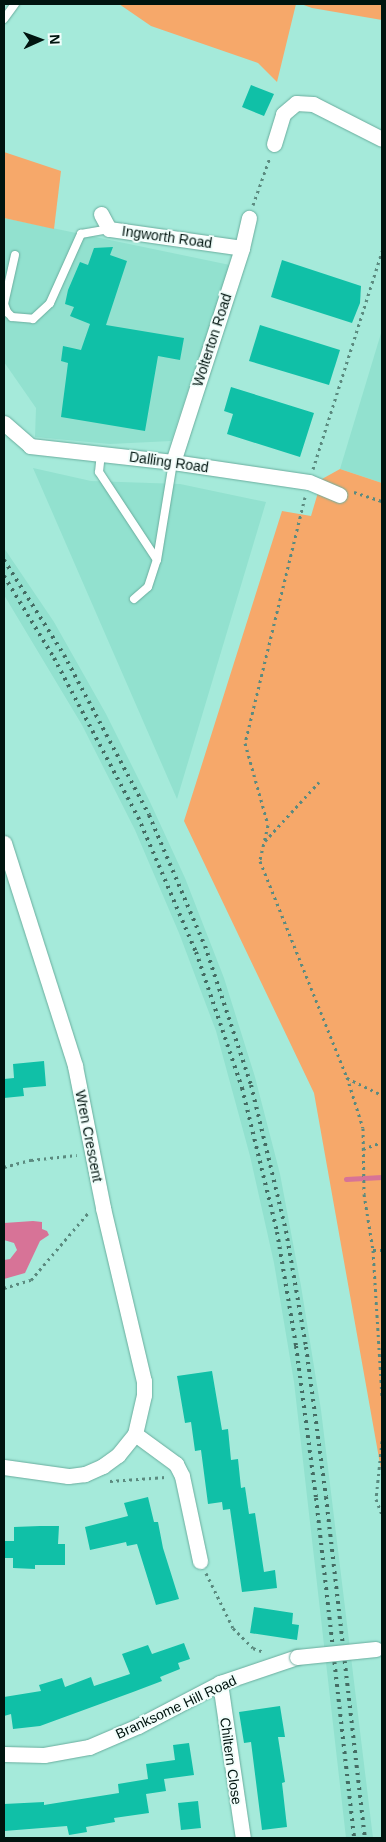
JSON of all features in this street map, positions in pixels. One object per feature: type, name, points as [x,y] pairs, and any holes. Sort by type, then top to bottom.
[{"type":"street","points":[[274,144],[283,114],[296,103],[314,104],[382,139]]},
{"type":"street","name":"Wolterton Road","points":[[173,462],[242,248],[251,212]]},
{"type":"street","name":"Ingworth Road","points":[[101,214],[109,229],[242,248]]},
{"type":"street","name":"Dalling Road","points":[[4,423],[30,446],[173,462],[309,482],[339,495]]},
{"type":"street","name":"Wren Crescent","points":[[4,843],[75,1066],[103,1208],[144,1382],[142,1408],[135,1434]]},
{"type":"street","points":[[4,1467],[68,1476],[85,1474],[103,1466],[118,1455],[135,1434],[176,1464],[182,1476],[200,1561]]},
{"type":"street","name":"Branksome Hill Road","points":[[4,1754],[44,1755],[89,1747],[138,1726],[220,1683],[297,1657],[376,1649]]},
{"type":"street","name":"Chiltern Close","points":[[220,1683],[243,1838]]},
{"type":"lane","points":[[4,19],[15,4]]},
{"type":"lane","points":[[15,255],[4,304],[7,312],[12,317],[33,320],[50,303],[81,234],[109,229]]},
{"type":"lane","points":[[102,453],[99,472],[157,560]]},
{"type":"lane","points":[[134,599],[148,588],[157,560],[173,462]]},
{"type":"path","points":[[251,212],[274,144]]},
{"type":"path","points":[[309,482],[382,251]]},
{"type":"path","points":[[339,495],[352,491],[382,500]]},
{"type":"path","points":[[301,509],[245,743],[268,825],[260,861],[347,1078],[363,1128],[364,1194],[373,1250],[382,1396]]},
{"type":"path","points":[[264,842],[319,782]]},
{"type":"path","points":[[347,1078],[382,1094]]},
{"type":"path","points":[[363,1149],[382,1142]]},
{"type":"path","points":[[4,1167],[30,1160],[93,1154]]},
{"type":"path","points":[[4,1288],[31,1280],[91,1209]]},
{"type":"path","points":[[373,1250],[382,1250]]},
{"type":"path","points":[[382,1441],[376,1499],[382,1515]]},
{"type":"path","points":[[85,1474],[105,1482],[182,1476]]},
{"type":"path","points":[[200,1561],[233,1628],[253,1648],[267,1653]]},
{"type":"shaded area","points":[[119,4],[296,4],[277,82],[258,63],[151,26]]},
{"type":"shaded area","points":[[301,4],[382,4],[382,20],[312,8]]},
{"type":"shaded area","points":[[4,152],[61,171],[54,229],[4,218]]},
{"type":"shaded area","points":[[4,218],[230,265],[171,441],[110,444],[35,437],[36,408],[4,362]]},
{"type":"shaded area","points":[[382,330],[382,483],[340,469]]},
{"type":"shaded area","points":[[33,468],[91,481],[180,484],[266,502],[177,799]]},
{"type":"shaded area","points":[[340,469],[382,483],[382,1475],[314,1093],[184,821],[282,511],[311,516],[322,479]]},
{"type":"shaded area","points":[[4,548],[54,622],[106,714],[150,802],[185,878],[224,978],[255,1077],[280,1174],[301,1286],[321,1410],[373,1838],[346,1838],[294,1382],[274,1263],[250,1156],[216,1031],[179,933],[135,830],[82,725],[4,595]]},
{"type":"shaded area","points":[[42,1222],[42,1229],[47,1231],[49,1235],[40,1241],[25,1273],[4,1279],[4,1260],[10,1259],[17,1250],[14,1243],[4,1240],[4,1223]]},
{"type":"building","points":[[251,85],[274,94],[264,116],[242,107]]},
{"type":"building","points":[[113,247],[110,255],[127,261],[106,325],[184,338],[180,360],[158,356],[145,431],[61,417],[68,363],[61,361],[63,346],[81,350],[90,324],[70,316],[74,307],[65,304],[68,290],[80,262],[88,265],[94,248]]},
{"type":"building","points":[[282,260],[361,286],[360,303],[352,323],[271,297]]},
{"type":"building","points":[[260,325],[340,350],[329,385],[249,361]]},
{"type":"building","points":[[231,387],[314,413],[300,457],[227,434],[233,414],[224,411]]},
{"type":"building","points":[[44,1061],[46,1086],[23,1088],[24,1096],[4,1098],[4,1079],[14,1078],[13,1064]]},
{"type":"building","points":[[212,1371],[222,1430],[228,1429],[231,1460],[238,1459],[241,1488],[245,1487],[249,1514],[255,1513],[264,1572],[275,1570],[277,1588],[242,1592],[230,1509],[223,1510],[222,1502],[208,1504],[201,1450],[195,1451],[191,1422],[185,1423],[177,1376]]},
{"type":"building","points":[[148,1497],[154,1522],[158,1522],[163,1548],[179,1599],[156,1605],[137,1544],[127,1546],[126,1542],[90,1550],[85,1527],[128,1516],[124,1503]]},
{"type":"building","points":[[59,1526],[58,1544],[65,1544],[65,1565],[35,1565],[35,1569],[13,1568],[13,1558],[4,1558],[4,1541],[14,1541],[14,1527]]},
{"type":"building","points":[[254,1607],[293,1613],[292,1624],[299,1625],[297,1640],[250,1633]]},
{"type":"building","points":[[184,1643],[190,1659],[178,1663],[180,1669],[160,1677],[162,1681],[40,1726],[13,1729],[11,1714],[4,1716],[4,1697],[41,1691],[39,1685],[62,1678],[65,1687],[91,1677],[94,1686],[130,1674],[122,1654],[148,1645],[152,1654]]},
{"type":"building","points":[[280,1706],[285,1737],[278,1737],[285,1782],[282,1783],[287,1827],[262,1830],[251,1742],[244,1743],[239,1712]]},
{"type":"building","points":[[189,1743],[194,1775],[164,1779],[166,1791],[146,1794],[149,1813],[114,1818],[115,1822],[86,1827],[87,1832],[69,1835],[67,1826],[4,1831],[4,1804],[44,1802],[44,1805],[119,1793],[118,1784],[148,1779],[146,1764],[175,1760],[173,1745]]},
{"type":"building","points":[[198,1801],[201,1828],[181,1830],[178,1803]]},
{"type":"waterway","points":[[346,1179],[382,1177]]},
{"type":"railway","points":[[4,560],[64,655],[149,815],[205,946],[251,1085],[286,1231],[306,1347],[326,1497],[365,1838]]},
{"type":"railway","points":[[4,576],[54,658],[138,817],[196,952],[242,1088],[277,1232],[296,1346],[316,1498],[354,1838]]}]
